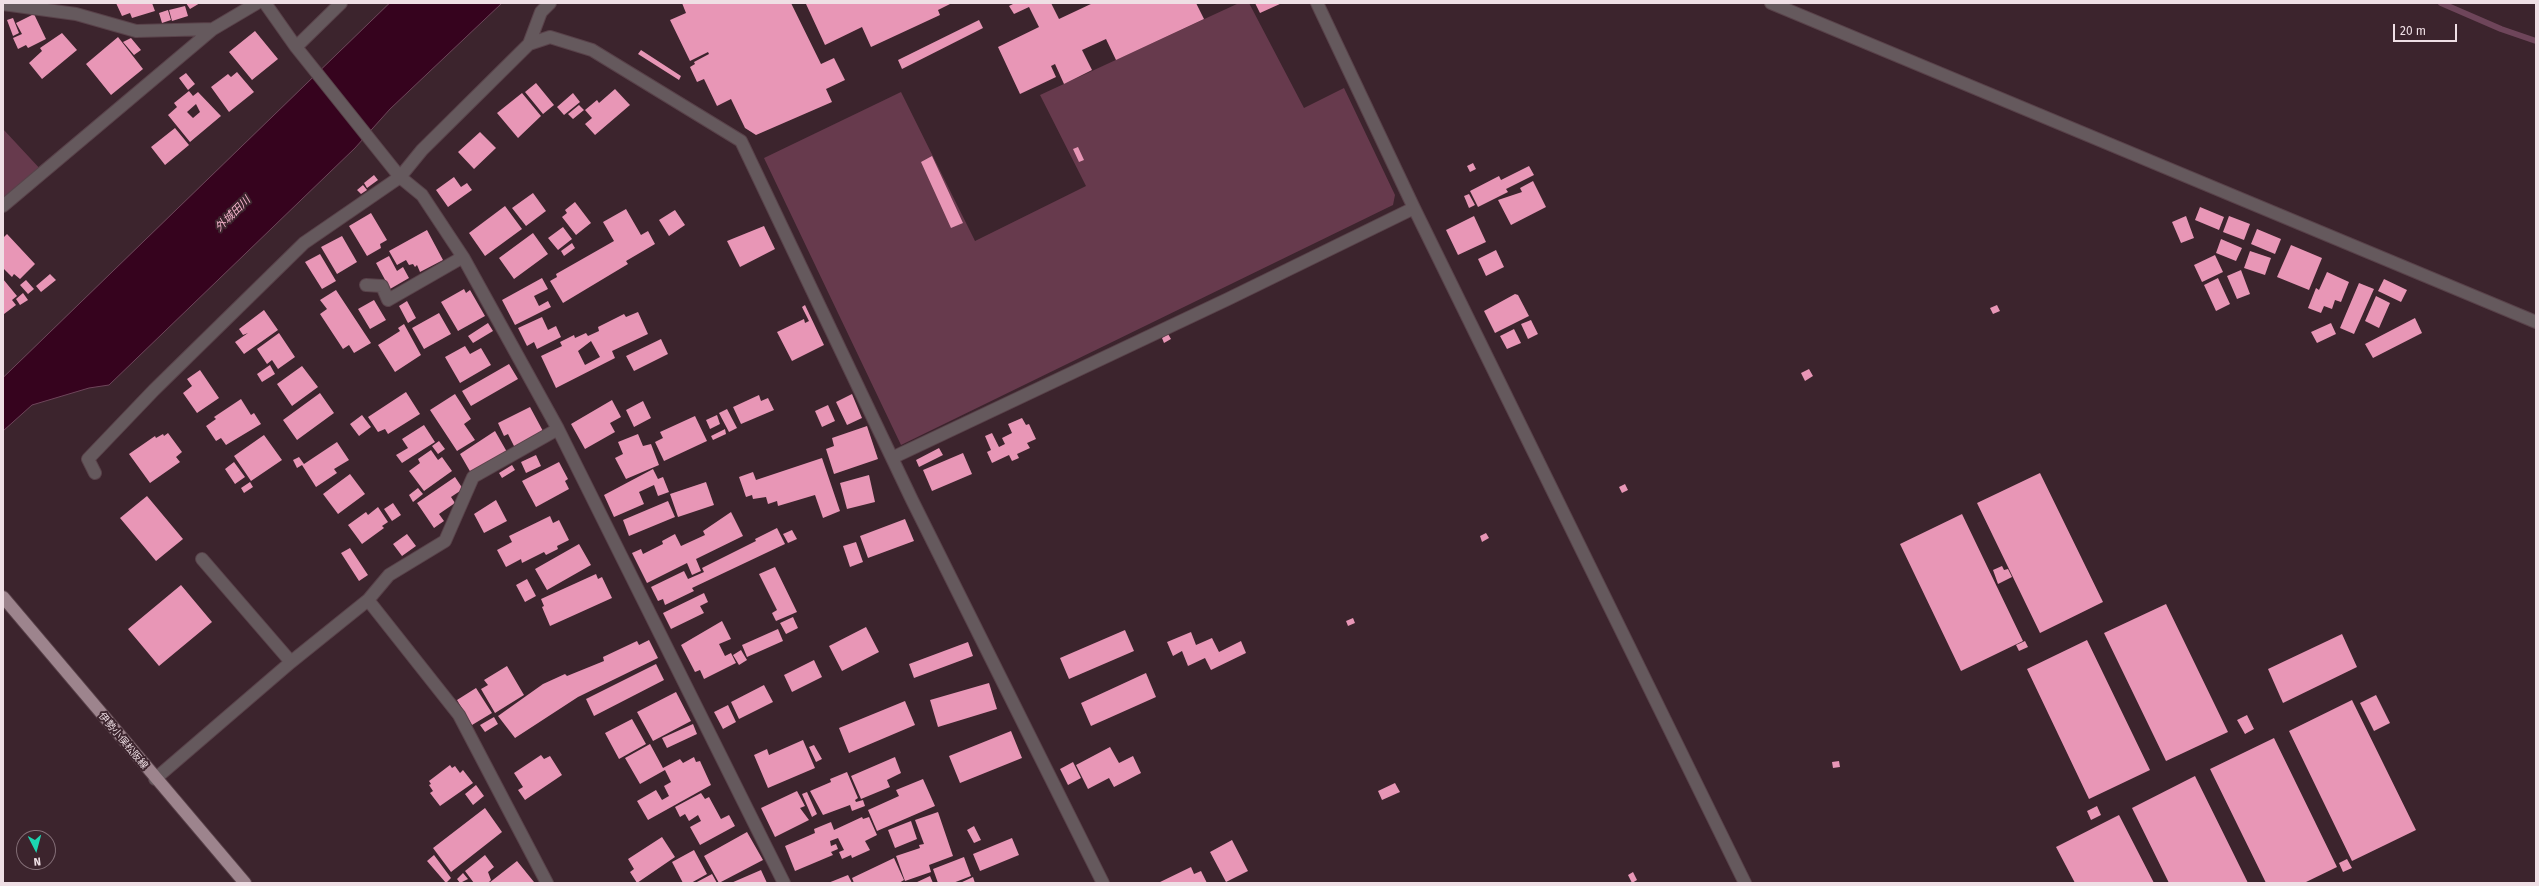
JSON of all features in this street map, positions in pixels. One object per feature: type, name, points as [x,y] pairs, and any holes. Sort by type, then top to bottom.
[{"type":"main road","name":"伊勢小俣松阪線","points":[[3,597],[155,779],[245,883]]},
{"type":"street","points":[[3,206],[213,29],[257,3]]},
{"type":"street","points":[[265,3],[299,52],[384,158],[400,177],[422,195],[463,257],[558,429],[784,883]]},
{"type":"street","points":[[299,52],[341,3]]},
{"type":"street","points":[[95,473],[88,459],[232,313],[304,243],[400,177],[422,150],[529,44],[542,12],[550,3]]},
{"type":"street","points":[[1317,3],[1414,208],[1745,883]]},
{"type":"street","points":[[1771,3],[2536,322]]},
{"type":"street","points":[[3,4],[76,14],[136,31],[213,29]]},
{"type":"street","points":[[529,44],[550,37],[592,50],[741,141],[894,457],[912,500],[1103,883]]},
{"type":"street","points":[[894,457],[1228,299],[1414,208]]},
{"type":"street","points":[[366,285],[382,286],[388,300],[463,257]]},
{"type":"street","points":[[155,779],[290,662],[368,600],[389,575],[445,541],[473,477],[558,429]]},
{"type":"street","points":[[202,559],[290,662]]},
{"type":"street","points":[[368,600],[459,715],[547,883]]},
{"type":"shaded area","points":[[1239,3],[1249,3],[1304,108],[1344,88],[1395,195],[1393,205],[901,445],[764,158],[901,92],[975,241],[1086,186],[1040,95]]},
{"type":"shaded area","points":[[3,129],[43,172],[3,206]]},
{"type":"water","name":"外城田川","points":[[390,3],[502,3],[390,109],[355,148],[109,385],[89,388],[32,405],[3,431],[3,378]]},
{"type":"building","points":[[116,3],[152,3],[155,11],[132,18],[130,13],[122,16]]},
{"type":"building","points":[[186,3],[200,3],[190,9]]},
{"type":"building","points":[[682,3],[791,3],[821,64],[834,58],[845,80],[826,89],[832,102],[756,135],[745,128],[731,99],[717,106],[704,79],[697,82],[690,67],[695,64],[694,62],[709,54],[708,52],[690,61],[670,20],[686,13]]},
{"type":"building","points":[[952,3],[938,10],[940,15],[871,47],[862,27],[825,45],[806,4]]},
{"type":"building","points":[[1015,3],[1051,3],[1059,19],[1093,3],[1196,3],[1204,19],[1116,60],[1106,39],[1082,50],[1092,70],[1064,84],[1055,64],[1051,66],[1056,77],[1020,94],[998,47],[1039,27],[1029,7],[1014,14],[1009,6]]},
{"type":"building","points":[[1255,3],[1282,3],[1260,13]]},
{"type":"building","points":[[185,6],[188,16],[172,21],[169,10]]},
{"type":"building","points":[[168,10],[171,20],[162,23],[159,13]]},
{"type":"building","points":[[34,14],[46,39],[28,48],[26,45],[18,49],[13,38],[22,34],[16,23]]},
{"type":"building","points":[[13,18],[19,33],[13,36],[7,20]]},
{"type":"building","points":[[979,20],[983,28],[902,69],[898,60]]},
{"type":"building","points":[[255,31],[278,59],[252,80],[229,52]]},
{"type":"building","points":[[62,33],[77,50],[42,79],[29,63],[42,51],[40,48]]},
{"type":"building","points":[[118,37],[143,69],[111,95],[86,64]]},
{"type":"building","points":[[131,38],[141,50],[134,55],[123,42]]},
{"type":"building","points":[[641,50],[681,76],[679,80],[638,54]]},
{"type":"building","points":[[237,72],[254,92],[229,112],[211,87],[228,74],[231,77]]},
{"type":"building","points":[[186,73],[195,84],[188,90],[179,78]]},
{"type":"building","points":[[536,83],[554,105],[543,114],[525,92]]},
{"type":"building","points":[[615,89],[630,105],[595,135],[585,124],[592,118],[585,110],[597,100],[599,103]]},
{"type":"building","points":[[189,91],[193,96],[198,92],[221,116],[190,142],[168,115],[177,107],[174,103]],"holes":[[[196,104],[200,112],[193,118],[187,112]]]},
{"type":"building","points":[[522,93],[541,116],[518,138],[497,113]]},
{"type":"building","points":[[573,93],[580,102],[564,115],[557,107]]},
{"type":"building","points":[[579,105],[584,110],[573,119],[568,114]]},
{"type":"building","points":[[175,128],[189,145],[165,165],[151,147]]},
{"type":"building","points":[[480,132],[496,148],[474,169],[458,152]]},
{"type":"building","points":[[1078,147],[1084,160],[1079,162],[1073,149]]},
{"type":"building","points":[[932,156],[963,223],[951,228],[921,162]]},
{"type":"building","points":[[1473,163],[1476,169],[1470,172],[1467,166]]},
{"type":"building","points":[[1529,166],[1534,175],[1506,189],[1508,192],[1478,207],[1470,191],[1499,176],[1501,180]]},
{"type":"building","points":[[374,175],[378,180],[367,188],[364,183]]},
{"type":"building","points":[[454,177],[461,187],[467,183],[472,190],[448,207],[436,190]]},
{"type":"building","points":[[1533,181],[1546,207],[1511,225],[1498,200],[1522,192],[1520,188]]},
{"type":"building","points":[[363,185],[367,190],[361,194],[357,190]]},
{"type":"building","points":[[533,193],[546,211],[526,226],[512,208]]},
{"type":"building","points":[[1469,194],[1475,205],[1469,208],[1464,196]]},
{"type":"building","points":[[575,202],[591,223],[576,235],[562,217],[567,213],[565,210]]},
{"type":"building","points":[[505,206],[522,229],[485,256],[469,233]]},
{"type":"building","points":[[2200,207],[2224,217],[2219,230],[2195,220]]},
{"type":"building","points":[[626,209],[641,235],[648,231],[655,244],[626,261],[628,264],[563,303],[550,281],[557,277],[556,274],[614,241],[603,222]]},
{"type":"building","points":[[675,210],[685,225],[669,236],[659,220]]},
{"type":"building","points":[[371,213],[387,240],[380,244],[381,248],[367,256],[349,226]]},
{"type":"building","points":[[1474,216],[1486,242],[1458,255],[1446,230]]},
{"type":"building","points":[[2186,216],[2194,238],[2181,243],[2172,222]]},
{"type":"building","points":[[2229,216],[2250,224],[2244,240],[2223,232]]},
{"type":"building","points":[[764,226],[775,249],[740,267],[727,241]]},
{"type":"building","points":[[563,227],[572,239],[558,250],[548,238]]},
{"type":"building","points":[[2257,229],[2281,239],[2275,254],[2251,244]]},
{"type":"building","points":[[427,230],[443,260],[420,272],[417,265],[415,267],[413,264],[409,265],[406,260],[397,265],[389,251]]},
{"type":"building","points":[[533,233],[548,254],[514,279],[499,258]]},
{"type":"building","points":[[7,234],[35,264],[20,279],[14,274],[12,277],[3,268],[3,238]]},
{"type":"building","points":[[342,236],[357,262],[337,274],[321,247]]},
{"type":"building","points":[[2221,239],[2242,248],[2236,261],[2216,253]]},
{"type":"building","points":[[572,243],[575,248],[564,256],[561,251]]},
{"type":"building","points":[[2291,245],[2322,258],[2309,290],[2277,277]]},
{"type":"building","points":[[1496,250],[1504,267],[1486,276],[1478,259]]},
{"type":"building","points":[[2250,251],[2271,258],[2265,275],[2244,268]]},
{"type":"building","points":[[320,254],[336,281],[322,289],[305,262]]},
{"type":"building","points":[[2215,255],[2223,272],[2202,282],[2194,265]]},
{"type":"building","points":[[389,256],[397,271],[403,267],[409,278],[390,289],[376,263]]},
{"type":"building","points":[[2241,270],[2250,294],[2237,299],[2227,276]]},
{"type":"building","points":[[2327,272],[2349,282],[2341,302],[2335,300],[2332,309],[2324,306],[2321,313],[2308,308],[2316,288],[2319,290]]},
{"type":"building","points":[[50,274],[56,280],[41,292],[36,286]]},
{"type":"building","points":[[542,278],[548,289],[534,296],[539,306],[548,301],[551,307],[515,325],[502,300]]},
{"type":"building","points":[[2218,278],[2230,304],[2216,311],[2204,285]]},
{"type":"building","points":[[3,279],[17,296],[12,300],[16,305],[4,314]]},
{"type":"building","points":[[2384,279],[2407,290],[2401,302],[2378,291]]},
{"type":"building","points":[[26,280],[34,289],[28,294],[20,285]]},
{"type":"building","points":[[2359,283],[2374,289],[2354,334],[2340,328]]},
{"type":"building","points":[[464,289],[466,293],[470,290],[485,316],[458,331],[441,302]]},
{"type":"building","points":[[336,290],[371,343],[354,353],[349,345],[343,349],[320,314],[327,309],[320,300]]},
{"type":"building","points":[[23,293],[28,300],[20,305],[16,299]]},
{"type":"building","points":[[1515,294],[1518,295],[1529,316],[1495,333],[1484,311]]},
{"type":"building","points":[[2376,296],[2390,303],[2379,328],[2365,321]]},
{"type":"building","points":[[374,300],[386,320],[370,329],[358,309]]},
{"type":"building","points":[[407,301],[416,318],[408,323],[399,306]]},
{"type":"building","points":[[805,305],[824,345],[792,361],[777,332],[804,319],[805,323],[809,321],[802,307]]},
{"type":"building","points":[[1997,305],[2000,311],[1993,314],[1990,308]]},
{"type":"building","points":[[264,310],[278,330],[244,354],[235,342],[248,333],[243,335],[239,329]]},
{"type":"building","points":[[638,312],[648,334],[612,351],[615,358],[556,388],[541,356],[562,346],[560,342],[574,335],[575,338],[586,333],[588,336],[599,331],[598,327],[624,314],[626,317]],"holes":[[[591,341],[600,357],[585,365],[578,351]]]},
{"type":"building","points":[[439,313],[451,334],[424,349],[412,328]]},
{"type":"building","points":[[542,317],[548,330],[556,326],[561,337],[537,349],[534,342],[527,346],[518,328]]},
{"type":"building","points":[[2415,318],[2422,333],[2373,358],[2365,344]]},
{"type":"building","points":[[1531,320],[1538,334],[1528,339],[1521,324]]},
{"type":"building","points":[[488,323],[493,331],[473,343],[468,336]]},
{"type":"building","points":[[2331,323],[2336,334],[2317,343],[2311,332]]},
{"type":"building","points":[[404,324],[421,355],[395,372],[378,345],[400,331],[398,328]]},
{"type":"building","points":[[1514,329],[1521,343],[1507,349],[1500,336]]},
{"type":"building","points":[[279,333],[295,357],[278,369],[272,360],[267,364],[257,349]]},
{"type":"building","points":[[1168,334],[1171,339],[1164,343],[1162,338]]},
{"type":"building","points":[[661,339],[668,354],[634,371],[626,356]]},
{"type":"building","points":[[465,346],[470,354],[481,348],[491,365],[460,383],[445,357]]},
{"type":"building","points":[[509,364],[518,379],[471,406],[462,391]]},
{"type":"building","points":[[270,365],[275,374],[262,382],[257,374]]},
{"type":"building","points":[[302,366],[318,387],[292,406],[277,384]]},
{"type":"building","points":[[1809,369],[1813,376],[1805,381],[1801,373]]},
{"type":"building","points":[[200,370],[219,398],[197,413],[183,393],[192,386],[187,379]]},
{"type":"building","points":[[406,392],[420,414],[388,434],[385,429],[378,432],[368,417]]},
{"type":"building","points":[[320,393],[334,413],[297,440],[283,420]]},
{"type":"building","points":[[455,394],[471,419],[464,424],[475,440],[457,451],[430,410]]},
{"type":"building","points":[[852,394],[862,418],[847,425],[836,402]]},
{"type":"building","points":[[759,395],[761,401],[768,398],[774,410],[741,424],[733,407]]},
{"type":"building","points":[[241,399],[251,415],[254,413],[261,424],[226,445],[221,438],[216,441],[206,426],[216,419],[214,417]]},
{"type":"building","points":[[612,400],[621,417],[610,423],[615,432],[585,449],[571,424]]},
{"type":"building","points":[[643,401],[651,418],[634,427],[626,410]]},
{"type":"building","points":[[828,405],[835,421],[822,427],[815,411]]},
{"type":"building","points":[[530,407],[544,433],[515,448],[508,434],[504,436],[498,423]]},
{"type":"building","points":[[727,409],[737,428],[729,432],[719,413]]},
{"type":"building","points":[[362,415],[371,427],[359,436],[350,424]]},
{"type":"building","points":[[717,415],[720,424],[710,429],[706,420]]},
{"type":"building","points":[[695,416],[707,441],[664,461],[655,442],[663,438],[660,432]]},
{"type":"building","points":[[1022,418],[1026,425],[1029,424],[1036,439],[1027,443],[1030,448],[1017,454],[1019,458],[1012,461],[1009,455],[992,463],[987,452],[991,450],[985,436],[992,433],[999,447],[1005,444],[1002,438],[1012,433],[1008,424]]},
{"type":"building","points":[[424,425],[435,442],[402,463],[396,455],[408,448],[402,439]]},
{"type":"building","points":[[867,426],[878,459],[834,474],[826,449],[834,446],[832,438]]},
{"type":"building","points":[[725,429],[726,434],[713,440],[711,436]]},
{"type":"building","points":[[495,431],[507,452],[471,473],[460,454]]},
{"type":"building","points":[[168,433],[182,452],[176,457],[180,462],[150,483],[129,454],[155,436],[156,438],[163,434],[164,436]]},
{"type":"building","points":[[638,434],[643,446],[651,444],[659,465],[626,479],[615,458],[623,454],[618,442]]},
{"type":"building","points":[[264,435],[282,460],[251,481],[234,456]]},
{"type":"building","points":[[439,441],[445,449],[438,454],[432,446]]},
{"type":"building","points":[[337,442],[349,460],[334,469],[337,473],[316,487],[302,465],[297,468],[293,460],[299,457],[304,464]]},
{"type":"building","points":[[939,448],[943,455],[919,467],[916,460]]},
{"type":"building","points":[[431,450],[438,460],[442,457],[452,471],[424,491],[409,471],[420,463],[418,459]]},
{"type":"building","points":[[963,453],[972,474],[932,491],[923,470]]},
{"type":"building","points":[[536,455],[541,466],[526,473],[521,462]]},
{"type":"building","points":[[822,458],[840,511],[823,518],[815,495],[778,506],[777,501],[768,504],[766,497],[753,499],[752,495],[746,497],[739,477],[753,472],[756,480]]},
{"type":"building","points":[[234,462],[245,477],[235,484],[225,469]]},
{"type":"building","points":[[559,462],[568,479],[565,481],[569,489],[536,507],[522,481]]},
{"type":"building","points":[[512,465],[515,470],[502,478],[499,473]]},
{"type":"building","points":[[653,469],[658,479],[663,477],[669,492],[658,496],[654,485],[639,492],[644,504],[614,517],[604,495]]},
{"type":"building","points":[[2040,473],[2103,602],[2040,633],[1977,503]]},
{"type":"building","points":[[350,474],[365,494],[338,514],[323,494]]},
{"type":"building","points":[[869,475],[875,502],[847,509],[840,483]]},
{"type":"building","points":[[455,477],[463,489],[451,497],[455,503],[439,514],[444,521],[434,528],[417,503]]},
{"type":"building","points":[[250,482],[253,487],[244,493],[241,488]]},
{"type":"building","points":[[706,482],[714,505],[678,517],[670,494]]},
{"type":"building","points":[[1625,484],[1628,490],[1622,493],[1619,487]]},
{"type":"building","points":[[418,488],[423,494],[413,502],[409,495]]},
{"type":"building","points":[[147,496],[183,539],[156,561],[120,518]]},
{"type":"building","points":[[496,500],[507,521],[484,533],[474,514]]},
{"type":"building","points":[[668,501],[675,517],[629,536],[623,520]]},
{"type":"building","points":[[393,503],[401,515],[392,521],[384,509]]},
{"type":"building","points":[[378,507],[388,522],[382,526],[384,528],[362,544],[348,525],[366,512],[368,515]]},
{"type":"building","points":[[731,512],[743,536],[696,559],[701,571],[692,575],[687,563],[647,583],[632,553],[641,549],[643,554],[663,544],[662,541],[675,534],[681,546],[705,535],[703,531]]},
{"type":"building","points":[[1962,514],[2023,641],[1961,671],[1900,544]]},
{"type":"building","points":[[550,516],[553,523],[559,520],[569,540],[557,546],[558,549],[546,555],[544,552],[522,563],[521,559],[506,567],[497,550],[512,542],[509,536]]},
{"type":"building","points":[[905,519],[914,541],[868,558],[860,536]]},
{"type":"building","points":[[777,528],[785,544],[692,588],[694,591],[665,605],[663,599],[658,601],[651,587],[684,571],[688,579],[704,572],[702,568],[756,541],[755,539]]},
{"type":"building","points":[[792,530],[797,539],[788,543],[783,534]]},
{"type":"building","points":[[1486,533],[1489,538],[1482,542],[1480,536]]},
{"type":"building","points":[[407,534],[416,546],[402,556],[393,544]]},
{"type":"building","points":[[856,542],[863,562],[850,567],[843,546]]},
{"type":"building","points":[[579,544],[591,565],[547,590],[535,569]]},
{"type":"building","points":[[350,548],[368,575],[359,581],[341,553]]},
{"type":"building","points":[[2002,566],[2004,570],[2008,569],[2012,577],[1998,584],[1993,570]]},
{"type":"building","points":[[775,567],[797,612],[776,621],[772,613],[777,610],[759,574]]},
{"type":"building","points":[[596,574],[598,579],[602,577],[612,598],[550,626],[542,607],[544,606],[541,599]]},
{"type":"building","points":[[527,579],[536,596],[525,602],[516,585]]},
{"type":"building","points":[[181,585],[212,622],[159,666],[128,629]]},
{"type":"building","points":[[704,593],[708,602],[700,606],[704,613],[671,629],[663,613]]},
{"type":"building","points":[[2166,604],[2228,732],[2166,761],[2104,633]]},
{"type":"building","points":[[793,617],[798,628],[786,634],[780,623]]},
{"type":"building","points":[[1353,618],[1355,623],[1348,626],[1346,621]]},
{"type":"building","points":[[722,621],[731,639],[719,644],[725,656],[731,653],[736,663],[704,679],[700,670],[695,672],[681,645]]},
{"type":"building","points":[[866,627],[879,652],[842,671],[829,646]]},
{"type":"building","points":[[778,629],[783,641],[747,657],[742,645]]},
{"type":"building","points":[[1125,630],[1134,651],[1069,679],[1060,658]]},
{"type":"building","points":[[1191,632],[1196,645],[1212,638],[1219,652],[1241,641],[1246,653],[1211,670],[1205,658],[1188,666],[1182,651],[1173,656],[1167,642]]},
{"type":"building","points":[[2342,634],[2357,667],[2283,703],[2268,669]]},
{"type":"building","points":[[649,640],[658,658],[578,697],[515,738],[498,716],[543,684],[565,674],[567,676],[604,661],[603,657],[637,641],[639,645]]},
{"type":"building","points":[[2087,640],[2150,770],[2089,799],[2027,669]]},
{"type":"building","points":[[2025,641],[2028,647],[2019,651],[2016,645]]},
{"type":"building","points":[[968,642],[973,656],[914,678],[909,664]]},
{"type":"building","points":[[741,650],[747,660],[739,665],[733,655]]},
{"type":"building","points":[[814,660],[822,677],[792,692],[784,675]]},
{"type":"building","points":[[656,664],[664,680],[594,716],[586,699]]},
{"type":"building","points":[[507,666],[524,695],[495,713],[481,689],[488,685],[484,680]]},
{"type":"building","points":[[1146,673],[1156,697],[1091,726],[1081,703]]},
{"type":"building","points":[[989,683],[997,709],[938,727],[930,700]]},
{"type":"building","points":[[764,685],[773,702],[739,719],[731,702]]},
{"type":"building","points":[[476,688],[492,713],[472,725],[457,700]]},
{"type":"building","points":[[676,692],[691,721],[653,741],[637,712]]},
{"type":"building","points":[[2376,695],[2390,723],[2374,731],[2360,703]]},
{"type":"building","points":[[2352,700],[2416,830],[2352,861],[2289,731]]},
{"type":"building","points":[[905,701],[915,725],[849,753],[839,728]]},
{"type":"building","points":[[728,705],[736,722],[723,729],[714,712]]},
{"type":"building","points":[[2247,715],[2254,729],[2245,734],[2237,720]]},
{"type":"building","points":[[494,717],[498,724],[485,732],[480,725]]},
{"type":"building","points":[[632,719],[646,744],[619,759],[605,733]]},
{"type":"building","points":[[693,724],[697,734],[667,748],[662,738]]},
{"type":"building","points":[[1011,731],[1022,758],[960,783],[949,756]]},
{"type":"building","points":[[2274,738],[2337,867],[2304,883],[2266,883],[2210,769]]},
{"type":"building","points":[[803,740],[815,768],[768,788],[754,755],[767,749],[769,755]]},
{"type":"building","points":[[650,744],[663,768],[680,759],[683,763],[694,757],[696,762],[700,761],[711,785],[648,820],[637,801],[656,790],[662,800],[669,796],[664,786],[671,782],[665,770],[640,784],[625,758]]},
{"type":"building","points":[[814,745],[822,759],[816,762],[809,747]]},
{"type":"building","points":[[1110,747],[1119,763],[1133,756],[1141,773],[1114,787],[1109,778],[1088,789],[1076,765]]},
{"type":"building","points":[[541,755],[544,759],[550,756],[562,775],[525,800],[518,790],[523,787],[514,773]]},
{"type":"building","points":[[895,757],[901,773],[887,780],[890,787],[861,799],[851,776]]},
{"type":"building","points":[[1839,761],[1840,767],[1833,768],[1832,762]]},
{"type":"building","points":[[1073,762],[1081,778],[1068,785],[1060,769]]},
{"type":"building","points":[[450,765],[452,768],[455,766],[460,773],[463,770],[473,783],[440,806],[430,793],[433,791],[429,785],[431,784],[429,781]]},
{"type":"building","points":[[847,772],[858,798],[855,800],[856,802],[863,800],[865,806],[852,811],[850,805],[823,815],[810,791],[831,782],[830,779]]},
{"type":"building","points":[[2195,776],[2248,883],[2169,883],[2132,808]]},
{"type":"building","points":[[923,779],[935,806],[877,831],[868,810],[899,796],[896,790]]},
{"type":"building","points":[[1395,783],[1400,792],[1382,800],[1378,791]]},
{"type":"building","points":[[476,785],[484,796],[473,805],[465,794]]},
{"type":"building","points":[[797,791],[805,806],[800,808],[809,820],[775,837],[761,808]]},
{"type":"building","points":[[807,792],[817,814],[812,817],[802,794]]},
{"type":"building","points":[[701,793],[705,799],[709,797],[721,819],[729,815],[735,826],[700,845],[690,827],[701,821],[698,815],[689,821],[685,814],[680,817],[675,807]]},
{"type":"building","points":[[2097,806],[2101,815],[2091,820],[2087,811]]},
{"type":"building","points":[[485,808],[502,832],[451,872],[433,848]]},
{"type":"building","points":[[938,812],[953,856],[929,865],[931,872],[905,881],[896,856],[920,848],[919,845],[924,844],[915,820]]},
{"type":"building","points":[[2119,815],[2154,883],[2075,883],[2056,847]]},
{"type":"building","points":[[862,817],[863,819],[869,817],[877,835],[865,841],[870,850],[852,858],[851,855],[842,859],[839,852],[844,850],[838,838],[830,841],[831,846],[836,844],[838,849],[831,852],[833,855],[795,871],[785,846],[815,833],[814,829],[831,822],[834,830]]},
{"type":"building","points":[[911,821],[917,839],[895,848],[888,830]]},
{"type":"building","points":[[974,826],[981,840],[974,843],[967,830]]},
{"type":"building","points":[[747,832],[763,860],[719,883],[704,856]]},
{"type":"building","points":[[662,837],[675,857],[637,883],[630,872],[634,869],[628,859]]},
{"type":"building","points":[[1012,838],[1019,855],[980,871],[973,854]]},
{"type":"building","points":[[1232,840],[1248,871],[1226,882],[1210,852]]},
{"type":"building","points":[[694,850],[707,874],[691,883],[683,883],[672,862]]},
{"type":"building","points":[[434,855],[451,878],[446,883],[427,861]]},
{"type":"building","points":[[485,855],[494,867],[488,872],[491,880],[488,883],[474,883],[465,871]]},
{"type":"building","points":[[964,857],[971,876],[953,883],[938,883],[933,869]]},
{"type":"building","points":[[894,858],[904,880],[899,883],[854,883],[852,878]]},
{"type":"building","points":[[2347,859],[2352,868],[2343,872],[2339,863]]},
{"type":"building","points":[[517,861],[534,882],[489,883]]},
{"type":"building","points":[[1191,867],[1194,874],[1201,871],[1207,883],[1158,883]]},
{"type":"building","points":[[761,870],[767,883],[731,883]]},
{"type":"building","points":[[1633,872],[1637,880],[1632,883],[1628,875]]},
{"type":"building","points":[[463,873],[468,879],[460,883],[457,879]]},
{"type":"building","points":[[712,874],[717,883],[695,883]]},
{"type":"building","points":[[848,875],[852,883],[828,883]]},
{"type":"building","points":[[930,876],[933,883],[915,883]]},
{"type":"building","points":[[973,877],[975,883],[960,883]]},
{"type":"waterway","points":[[2441,3],[2501,29],[2536,41]]}]
